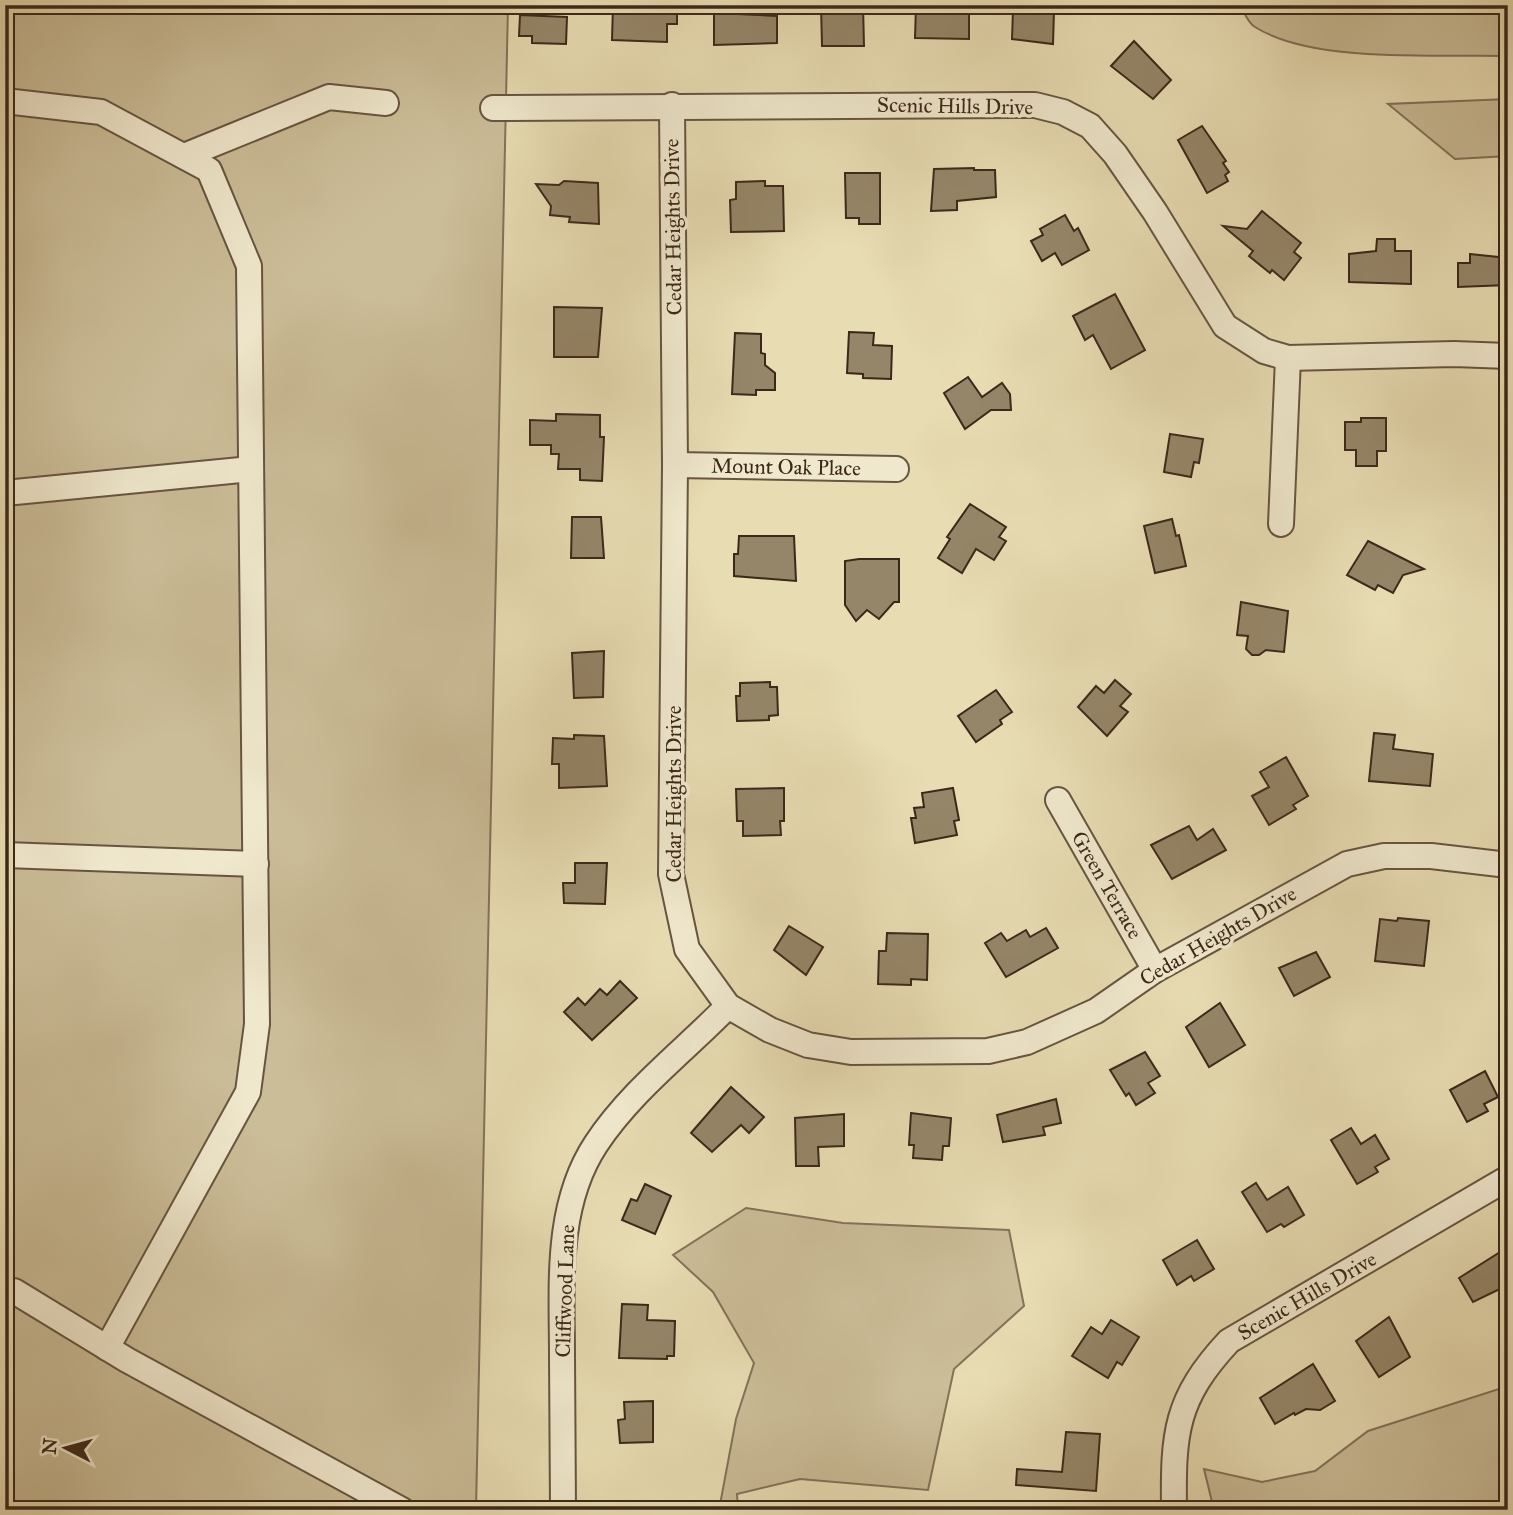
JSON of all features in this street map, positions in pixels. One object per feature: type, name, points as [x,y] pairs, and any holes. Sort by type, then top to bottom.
[{"type":"street","points":[[184,156],[329,97],[386,103]]},
{"type":"street","points":[[5,101],[101,112],[209,170],[249,266],[257,1024],[248,1092],[107,1348]]},
{"type":"street","name":"Cedar Heights Drive","points":[[672,105],[675,465],[671,874],[687,949],[728,1006],[771,1030],[808,1045],[850,1052],[988,1051],[1027,1042],[1096,1011],[1155,970],[1347,864],[1384,856],[1431,856],[1508,865]]},
{"type":"street","name":"Scenic Hills Drive","points":[[493,108],[1035,105],[1063,112],[1090,125],[1115,154],[1155,212],[1225,326],[1264,351],[1288,358],[1454,354],[1508,356]]},
{"type":"street","points":[[1281,524],[1288,358]]},
{"type":"street","name":"Mount Oak Place","points":[[675,465],[896,469]]},
{"type":"street","points":[[5,493],[251,469]]},
{"type":"street","name":"Green Terrace","points":[[1058,800],[1155,970]]},
{"type":"street","points":[[5,855],[256,863]]},
{"type":"street","name":"Cliffwood Lane","points":[[563,1510],[562,1265],[569,1203],[579,1175],[595,1144],[631,1099],[728,1006]]},
{"type":"street","name":"Scenic Hills Drive","points":[[1174,1510],[1176,1427],[1189,1393],[1207,1365],[1229,1341],[1508,1178]]},
{"type":"street","points":[[14,1291],[107,1348],[402,1510]]},
{"type":"shaded area","points":[[5,5],[508,5],[476,1510],[17,1510],[5,1505]]},
{"type":"shaded area","points":[[1240,5],[1508,5],[1508,56],[1377,55],[1309,47],[1280,39],[1255,27]]},
{"type":"shaded area","points":[[1508,99],[1508,156],[1455,159],[1388,104]]},
{"type":"shaded area","points":[[746,1208],[843,1223],[1009,1230],[1024,1306],[954,1369],[928,1490],[800,1479],[737,1494],[738,1510],[719,1510],[736,1419],[754,1363],[713,1292],[673,1255]]},
{"type":"shaded area","points":[[1508,1386],[1508,1510],[1214,1510],[1204,1469],[1262,1482],[1315,1471],[1368,1431]]},
{"type":"building","points":[[613,5],[672,5],[677,7],[677,24],[667,24],[667,42],[612,40]]},
{"type":"building","points":[[714,5],[737,5],[737,14],[777,16],[777,43],[714,45]]},
{"type":"building","points":[[821,5],[863,5],[864,46],[822,46]]},
{"type":"building","points":[[916,5],[969,5],[969,39],[915,38]]},
{"type":"building","points":[[1029,5],[1046,5],[1046,11],[1054,11],[1053,44],[1012,39],[1013,10],[1029,10]]},
{"type":"building","points":[[520,15],[567,17],[566,44],[532,43],[532,36],[519,36]]},
{"type":"building","points":[[1134,41],[1171,80],[1153,99],[1111,66]]},
{"type":"building","points":[[1202,126],[1226,161],[1223,163],[1229,172],[1225,175],[1228,181],[1207,193],[1178,140]]},
{"type":"building","points":[[934,169],[995,170],[996,197],[957,201],[957,210],[931,211]]},
{"type":"building","points":[[845,173],[880,173],[880,224],[859,224],[859,218],[846,218]]},
{"type":"building","points":[[564,181],[598,183],[599,224],[569,222],[570,217],[550,215],[551,206],[536,184],[559,185]]},
{"type":"building","points":[[765,181],[765,186],[783,186],[784,231],[731,232],[730,200],[736,199],[736,182]]},
{"type":"building","points":[[1262,211],[1301,243],[1294,252],[1301,258],[1284,280],[1272,270],[1270,273],[1249,256],[1253,251],[1223,226],[1247,229]]},
{"type":"building","points":[[1065,215],[1074,231],[1078,228],[1089,250],[1062,265],[1055,253],[1042,261],[1031,241],[1043,235],[1040,229]]},
{"type":"building","points":[[1377,239],[1395,239],[1395,251],[1411,251],[1411,284],[1349,282],[1349,254],[1376,251]]},
{"type":"building","points":[[1470,254],[1508,258],[1508,285],[1458,287],[1458,263],[1470,263]]},
{"type":"building","points":[[1115,294],[1145,350],[1111,369],[1093,335],[1085,340],[1073,316]]},
{"type":"building","points":[[554,307],[602,308],[598,357],[554,357]]},
{"type":"building","points":[[849,332],[874,333],[873,345],[892,346],[891,379],[863,378],[863,374],[847,373]]},
{"type":"building","points":[[735,333],[761,334],[761,353],[765,354],[765,365],[775,373],[775,390],[756,390],[756,395],[732,394]]},
{"type":"building","points":[[968,377],[982,397],[1002,383],[1010,394],[1011,410],[991,410],[965,429],[944,393]]},
{"type":"building","points":[[556,414],[600,415],[600,437],[604,437],[602,481],[580,480],[580,469],[558,469],[559,454],[551,454],[551,445],[530,445],[530,420],[556,421]]},
{"type":"building","points":[[1361,418],[1386,418],[1386,451],[1377,451],[1377,466],[1356,466],[1356,450],[1345,450],[1345,422],[1361,422]]},
{"type":"building","points":[[1170,434],[1203,439],[1199,463],[1194,462],[1191,477],[1164,472]]},
{"type":"building","points":[[970,504],[1006,527],[999,537],[1006,541],[994,560],[976,549],[962,573],[938,558],[950,539],[947,537]]},
{"type":"building","points":[[572,517],[601,517],[604,558],[571,558]]},
{"type":"building","points":[[1172,519],[1176,536],[1179,535],[1186,566],[1155,573],[1144,526]]},
{"type":"building","points":[[739,536],[794,536],[796,581],[734,576],[734,554],[738,554]]},
{"type":"building","points":[[1368,541],[1424,569],[1403,575],[1393,593],[1378,585],[1375,590],[1347,575]]},
{"type":"building","points":[[899,559],[899,602],[894,602],[879,619],[867,610],[856,621],[845,605],[845,561]]},
{"type":"building","points":[[1241,602],[1288,611],[1284,652],[1266,650],[1259,655],[1252,655],[1246,649],[1248,636],[1237,635]]},
{"type":"building","points":[[604,651],[603,697],[574,698],[572,653]]},
{"type":"building","points":[[1115,680],[1131,694],[1120,706],[1128,712],[1107,736],[1078,707],[1096,686],[1104,693]]},
{"type":"building","points":[[770,682],[770,687],[777,687],[778,715],[769,716],[769,720],[737,721],[736,696],[740,696],[740,683]]},
{"type":"building","points":[[996,690],[1012,712],[1000,720],[1002,724],[976,742],[958,716]]},
{"type":"building","points":[[1374,733],[1395,735],[1393,749],[1433,754],[1430,786],[1369,781]]},
{"type":"building","points":[[574,735],[604,736],[607,786],[559,788],[559,764],[552,764],[553,738],[574,739]]},
{"type":"building","points":[[1286,757],[1308,796],[1293,805],[1296,809],[1269,825],[1252,796],[1269,787],[1260,772]]},
{"type":"building","points":[[784,788],[784,821],[780,821],[781,835],[743,836],[743,821],[737,821],[736,789]]},
{"type":"building","points":[[953,788],[959,820],[954,821],[957,835],[915,843],[911,818],[916,818],[914,808],[924,807],[922,793]]},
{"type":"building","points":[[1189,826],[1197,840],[1213,829],[1226,850],[1172,879],[1151,845]]},
{"type":"building","points":[[575,863],[607,863],[605,904],[564,903],[563,883],[575,883]]},
{"type":"building","points":[[1398,918],[1429,921],[1424,966],[1375,961],[1380,919],[1397,921]]},
{"type":"building","points":[[789,926],[823,947],[806,975],[774,950]]},
{"type":"building","points":[[1046,928],[1058,948],[1006,977],[985,943],[1001,933],[1007,941],[1026,930],[1030,937]]},
{"type":"building","points":[[887,933],[928,934],[927,980],[911,979],[911,985],[878,984],[879,951],[886,951]]},
{"type":"building","points":[[1316,952],[1330,977],[1294,996],[1279,968]]},
{"type":"building","points":[[620,981],[637,998],[592,1040],[564,1012],[578,998],[585,1005],[600,989],[607,995]]},
{"type":"building","points":[[1220,1003],[1245,1045],[1209,1067],[1186,1027]]},
{"type":"building","points":[[1145,1052],[1160,1076],[1148,1083],[1155,1093],[1136,1105],[1129,1093],[1126,1096],[1110,1070]]},
{"type":"building","points":[[1485,1071],[1498,1097],[1484,1104],[1488,1111],[1467,1122],[1450,1090]]},
{"type":"building","points":[[731,1087],[764,1117],[749,1133],[741,1125],[712,1152],[691,1133]]},
{"type":"building","points":[[1056,1099],[1061,1123],[1043,1127],[1045,1135],[1003,1142],[997,1115]]},
{"type":"building","points":[[911,1113],[951,1118],[949,1146],[943,1146],[942,1160],[913,1158],[914,1145],[909,1145]]},
{"type":"building","points":[[844,1114],[844,1146],[818,1147],[819,1166],[796,1166],[795,1118]]},
{"type":"building","points":[[1351,1128],[1361,1144],[1375,1135],[1389,1159],[1375,1167],[1378,1172],[1357,1184],[1331,1140]]},
{"type":"building","points":[[1256,1183],[1267,1200],[1288,1187],[1304,1215],[1284,1227],[1281,1224],[1267,1232],[1242,1192]]},
{"type":"building","points":[[645,1184],[671,1196],[655,1234],[622,1220],[631,1199],[637,1201]]},
{"type":"building","points":[[1197,1240],[1214,1269],[1194,1281],[1191,1276],[1177,1285],[1163,1260]]},
{"type":"building","points":[[1508,1247],[1508,1285],[1473,1302],[1459,1278]]},
{"type":"building","points":[[622,1304],[648,1305],[647,1320],[675,1321],[674,1356],[667,1356],[667,1359],[619,1358]]},
{"type":"building","points":[[1389,1317],[1410,1357],[1379,1377],[1356,1341]]},
{"type":"building","points":[[1111,1320],[1139,1337],[1122,1365],[1117,1362],[1108,1378],[1072,1356],[1091,1327],[1102,1334]]},
{"type":"building","points":[[1313,1364],[1335,1401],[1320,1410],[1306,1409],[1295,1415],[1294,1413],[1275,1424],[1260,1398]]},
{"type":"building","points":[[653,1401],[653,1442],[620,1443],[618,1420],[625,1419],[624,1402]]},
{"type":"building","points":[[1066,1432],[1100,1434],[1096,1491],[1016,1485],[1017,1469],[1062,1472]]}]
